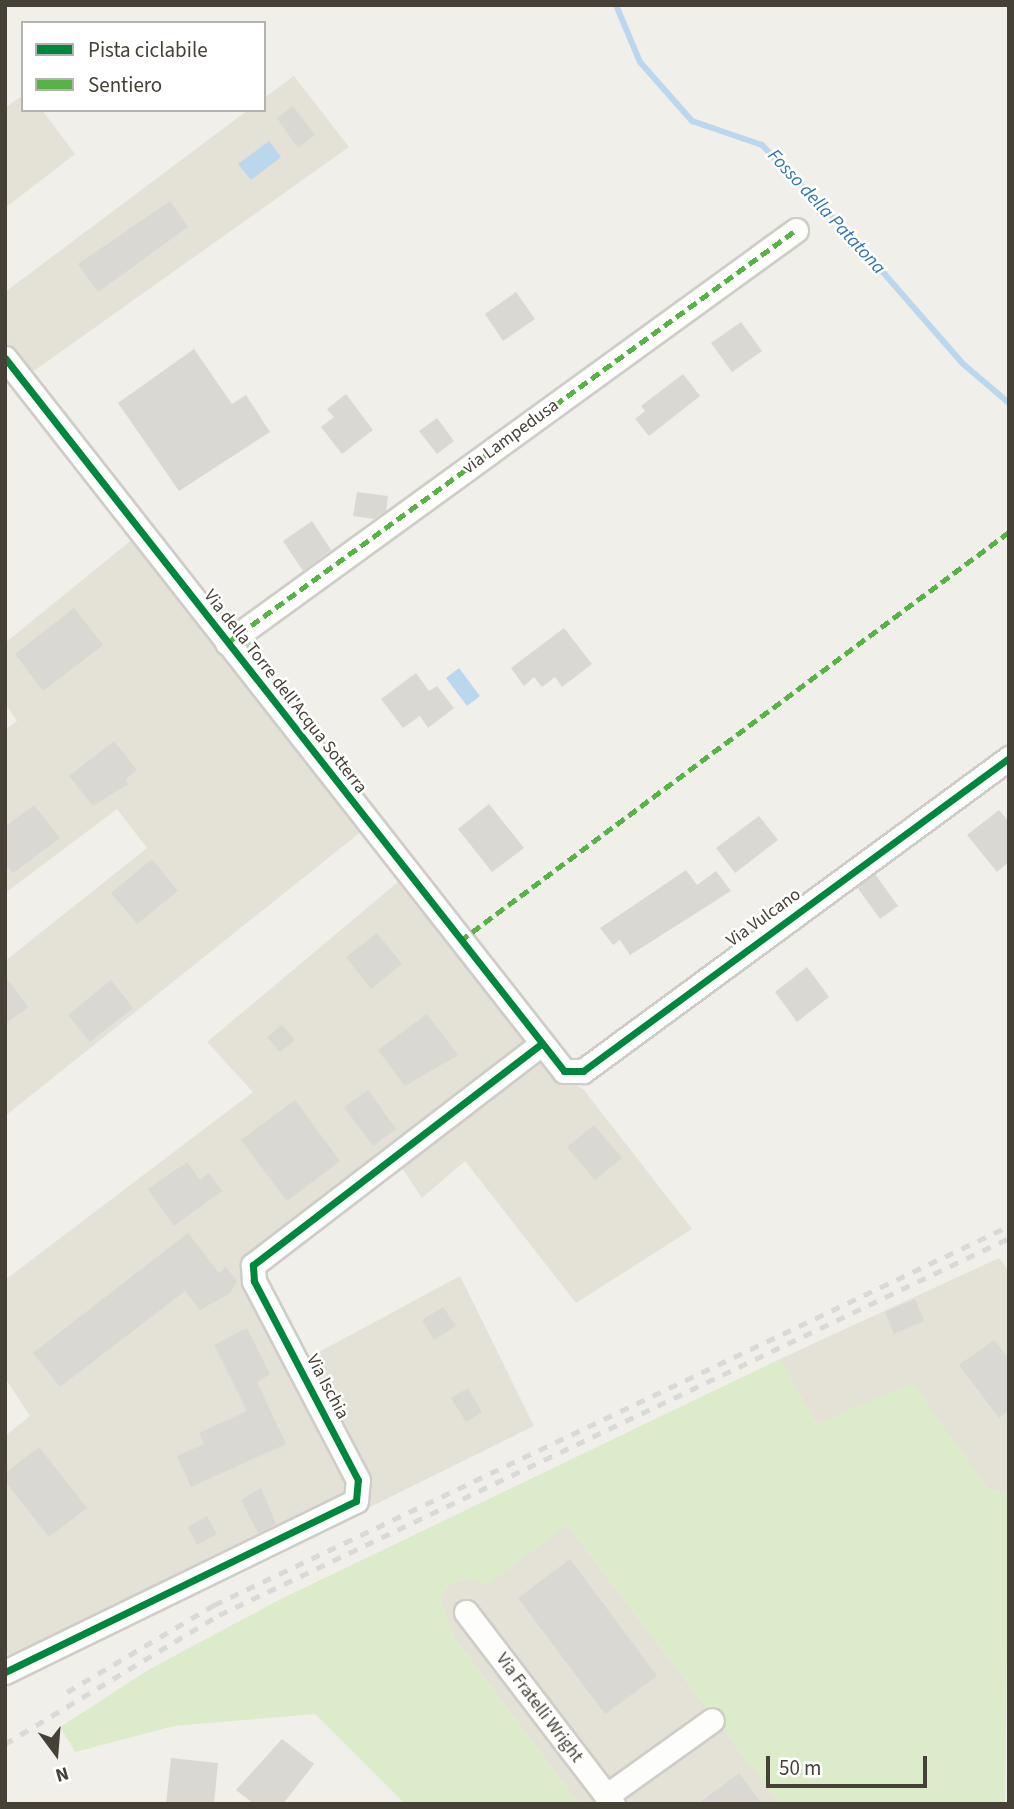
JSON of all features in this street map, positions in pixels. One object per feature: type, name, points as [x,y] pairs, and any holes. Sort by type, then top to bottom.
[{"type":"street","name":"via Lampedusa","points":[[227,643],[796,230]]},
{"type":"street","name":"Via della Torre dell'Acqua Sotterra","points":[[5,358],[541,1044]]},
{"type":"street","name":"Via Vulcano","points":[[541,1044],[562,1069],[583,1071],[1009,758]]},
{"type":"street","name":"Via Ischia","points":[[5,1672],[356,1501],[358,1480],[254,1282],[253,1265],[541,1044]]},
{"type":"street","name":"Via Fratelli Wright","points":[[466,1612],[610,1800]]},
{"type":"street","points":[[610,1800],[712,1720]]},
{"type":"shaded area","points":[[294,76],[349,147],[14,385],[5,374],[5,292],[245,112],[266,112],[266,97]]},
{"type":"shaded area","points":[[21,96],[21,112],[44,112],[75,154],[5,208],[5,108]]},
{"type":"shaded area","points":[[134,538],[362,831],[5,1116],[5,961],[147,848],[117,809],[5,893],[5,730],[17,721],[5,704],[5,643]]},
{"type":"shaded area","points":[[398,882],[542,1062],[584,1090],[692,1229],[576,1303],[465,1161],[422,1198],[400,1165],[268,1261],[267,1284],[306,1359],[460,1276],[534,1426],[26,1677],[5,1651],[5,1436],[30,1416],[5,1378],[5,1280],[253,1092],[207,1042]]},
{"type":"shaded area","points":[[999,1258],[1009,1271],[1009,1495],[987,1488],[913,1384],[816,1424],[780,1359]]},
{"type":"shaded area","points":[[567,1525],[780,1804],[579,1804],[455,1639],[440,1599],[447,1586],[467,1578],[487,1584]]},
{"type":"green space","points":[[780,1359],[816,1424],[913,1383],[987,1488],[1009,1495],[1005,1804],[780,1804],[567,1525],[487,1585],[467,1578],[447,1586],[440,1599],[455,1639],[579,1804],[405,1804],[315,1714],[174,1726],[75,1752],[60,1727],[150,1669],[281,1599]]},
{"type":"water","points":[[269,141],[281,157],[251,180],[238,164]]},
{"type":"water","points":[[459,668],[480,696],[467,706],[446,678]]},
{"type":"building","points":[[293,106],[315,135],[298,148],[277,118]]},
{"type":"building","points":[[170,201],[188,227],[98,292],[78,264]]},
{"type":"building","points":[[516,292],[535,319],[503,341],[485,314]]},
{"type":"building","points":[[741,322],[762,351],[732,372],[711,343]]},
{"type":"building","points":[[194,349],[232,404],[246,395],[270,432],[179,491],[118,403]]},
{"type":"building","points":[[683,374],[700,396],[649,436],[635,419],[645,411],[641,406]]},
{"type":"building","points":[[346,394],[373,430],[342,454],[321,427],[334,417],[327,409]]},
{"type":"building","points":[[437,418],[454,441],[437,454],[419,431]]},
{"type":"building","points":[[357,492],[388,496],[386,511],[374,519],[353,516]]},
{"type":"building","points":[[312,521],[331,550],[303,571],[283,541]]},
{"type":"building","points":[[74,608],[103,645],[43,691],[15,654]]},
{"type":"building","points":[[564,628],[592,664],[562,687],[555,677],[542,687],[534,677],[524,686],[511,668]]},
{"type":"building","points":[[416,673],[429,691],[437,686],[454,708],[428,728],[420,716],[403,728],[381,699]]},
{"type":"building","points":[[114,741],[137,770],[125,780],[128,784],[93,806],[69,776]]},
{"type":"building","points":[[489,804],[524,848],[492,872],[458,829]]},
{"type":"building","points":[[34,805],[60,838],[13,873],[5,863],[5,827]]},
{"type":"building","points":[[999,810],[1009,822],[1009,862],[997,872],[967,835]]},
{"type":"building","points":[[759,816],[778,840],[735,873],[716,848]]},
{"type":"building","points":[[152,859],[178,891],[137,924],[111,893]]},
{"type":"building","points":[[686,870],[697,885],[716,871],[731,891],[630,955],[620,940],[613,945],[600,928]]},
{"type":"building","points":[[875,874],[898,906],[880,919],[857,887]]},
{"type":"building","points":[[377,933],[402,964],[371,989],[346,957]]},
{"type":"building","points":[[807,967],[829,997],[797,1022],[775,992]]},
{"type":"building","points":[[5,976],[28,1007],[5,1024]]},
{"type":"building","points":[[111,980],[133,1008],[90,1042],[68,1015]]},
{"type":"building","points":[[427,1014],[458,1055],[405,1086],[378,1050]]},
{"type":"building","points":[[282,1025],[295,1040],[280,1052],[267,1037]]},
{"type":"building","points":[[368,1090],[396,1129],[373,1146],[344,1107]]},
{"type":"building","points":[[295,1100],[340,1161],[287,1201],[241,1140]]},
{"type":"building","points":[[594,1125],[622,1158],[595,1180],[567,1147]]},
{"type":"building","points":[[187,1162],[200,1180],[209,1173],[222,1191],[174,1226],[148,1189]]},
{"type":"building","points":[[188,1233],[219,1273],[226,1267],[237,1281],[230,1293],[200,1310],[185,1291],[60,1387],[33,1353]]},
{"type":"building","points":[[915,1299],[924,1321],[894,1334],[885,1312]]},
{"type":"building","points":[[443,1307],[456,1326],[434,1340],[422,1320]]},
{"type":"building","points":[[247,1328],[270,1374],[257,1382],[286,1444],[191,1487],[177,1456],[204,1444],[199,1433],[247,1411],[214,1345]]},
{"type":"building","points":[[994,1340],[1009,1359],[1009,1411],[999,1418],[959,1365]]},
{"type":"building","points":[[468,1388],[482,1412],[466,1422],[451,1398]]},
{"type":"building","points":[[39,1447],[87,1508],[49,1537],[5,1481],[5,1473]]},
{"type":"building","points":[[261,1488],[276,1524],[258,1533],[241,1500]]},
{"type":"building","points":[[207,1516],[217,1534],[197,1545],[188,1527]]},
{"type":"building","points":[[570,1559],[657,1676],[605,1714],[518,1598]]},
{"type":"building","points":[[282,1739],[314,1764],[283,1804],[254,1804],[236,1790]]},
{"type":"building","points":[[171,1758],[218,1763],[214,1804],[166,1804]]},
{"type":"building","points":[[739,1773],[762,1804],[698,1804]]},
{"type":"waterway","name":"Fosso della Patatona","points":[[616,5],[640,62],[692,121],[762,145],[854,239],[962,363],[1009,403]]},
{"type":"railway","points":[[67,1692],[214,1605],[1009,1226]]},
{"type":"railway","points":[[5,1744],[219,1615],[1009,1238]]},
{"type":"marked path","points":[[227,643],[796,230]]},
{"type":"marked path","points":[[460,941],[1009,532]]},
{"type":"cycle path","points":[[5,358],[564,1071],[583,1071],[1009,758]]},
{"type":"cycle path","points":[[5,1672],[356,1501],[358,1480],[254,1281],[253,1265],[541,1044]]}]
